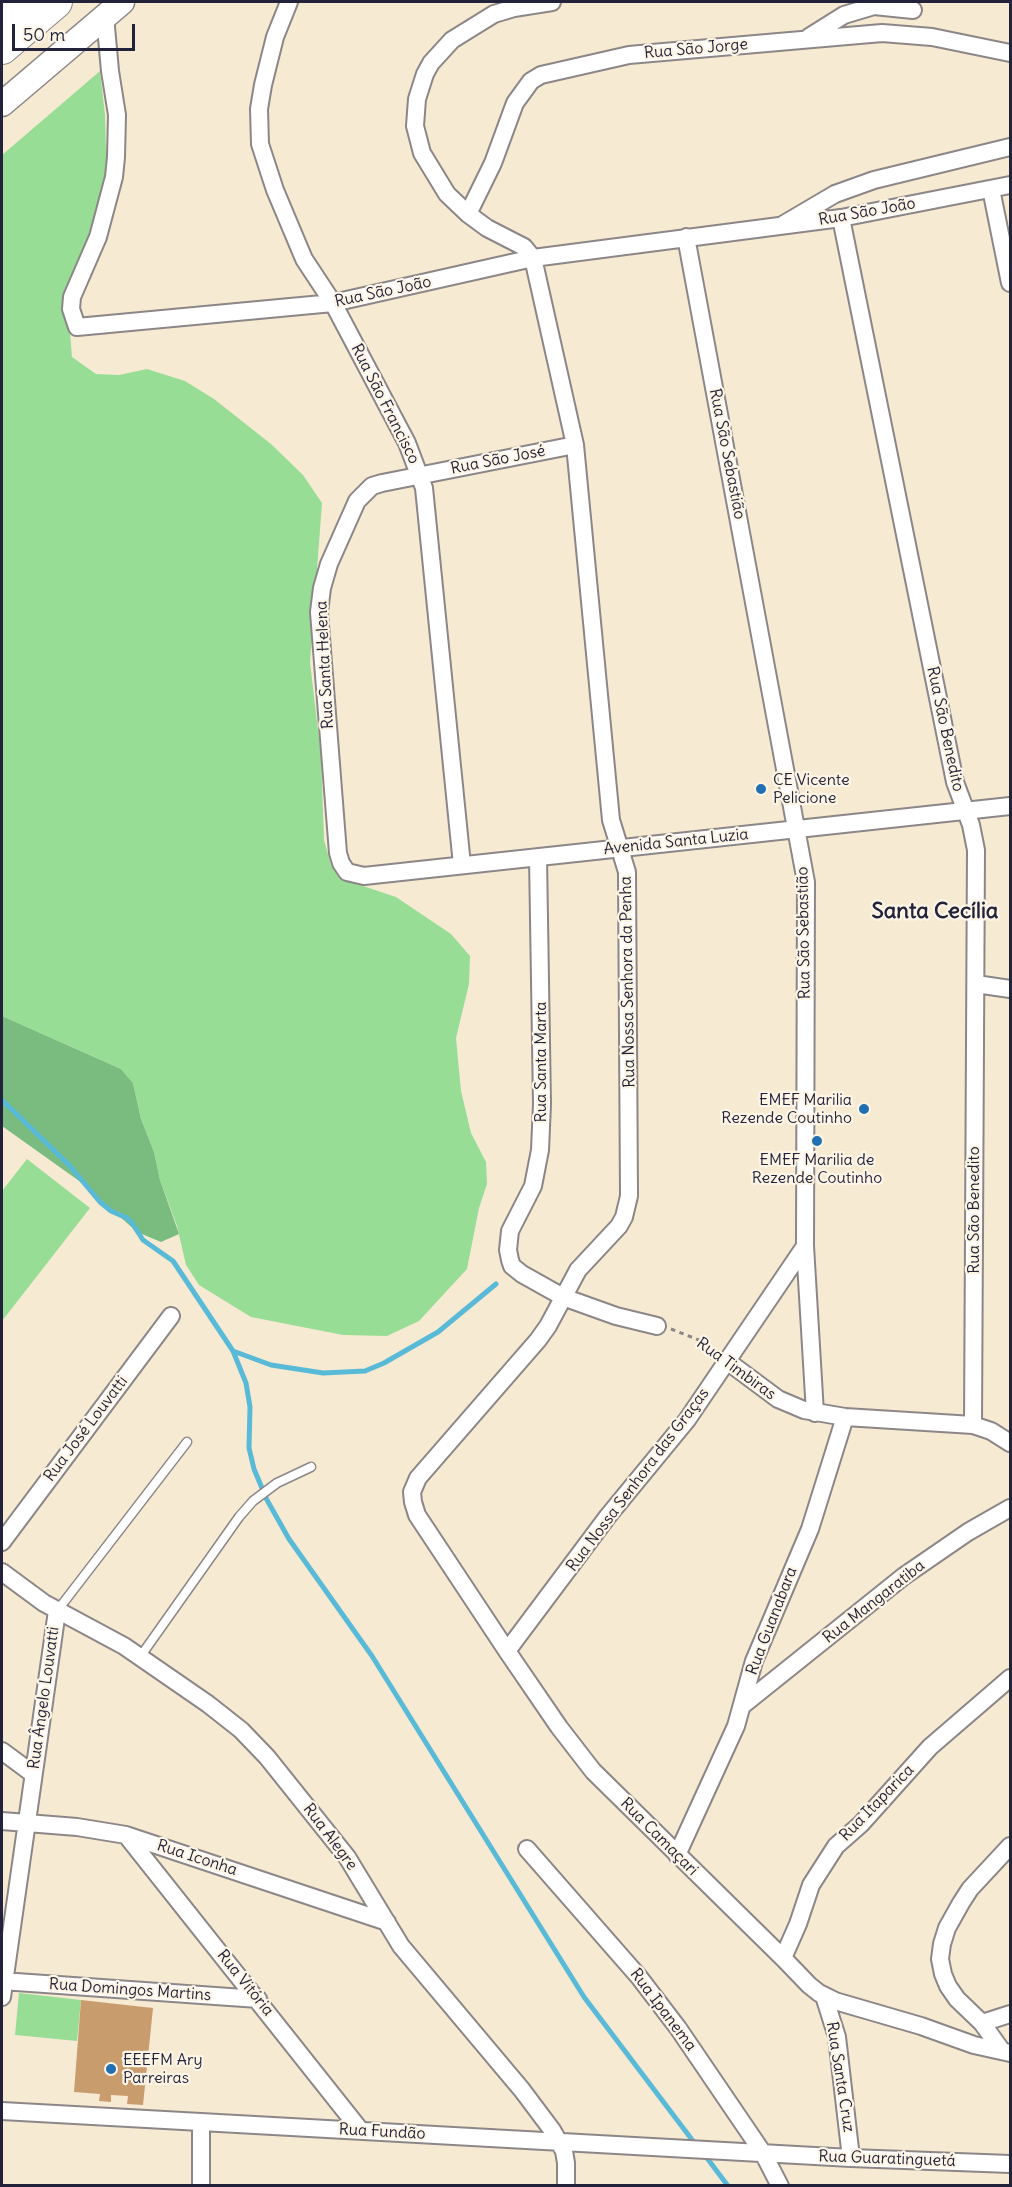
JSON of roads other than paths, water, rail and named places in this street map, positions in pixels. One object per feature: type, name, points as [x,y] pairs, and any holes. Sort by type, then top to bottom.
[{"type":"highway","points":[[2,17],[20,2]]},
{"type":"highway","points":[[2,48],[56,2]]},
{"type":"main road","points":[[2,104],[113,9]]},
{"type":"street","name":"Rua São Francisco","points":[[289,2],[275,37],[263,85],[259,109],[260,144],[275,190],[304,259],[333,303],[407,443],[420,475],[427,505],[462,866]]},
{"type":"street","points":[[533,258],[520,244],[495,233],[468,214],[447,194],[422,153],[415,126],[417,99],[424,74],[452,40],[494,14],[514,8],[552,2]]},
{"type":"street","points":[[806,39],[844,15],[874,6],[913,10]]},
{"type":"street","name":"Rua São João","points":[[113,9],[110,71],[117,116],[114,177],[98,237],[72,297],[70,309],[77,327],[333,303],[533,258],[841,218],[1011,185]]},
{"type":"street","name":"Rua São Jorge","points":[[468,214],[493,164],[515,103],[531,81],[541,75],[629,55],[882,33],[932,37],[1011,53]]},
{"type":"street","points":[[778,227],[835,194],[874,180],[1011,147]]},
{"type":"street","points":[[992,189],[1011,283]]},
{"type":"street","name":"Rua São Benedito","points":[[841,218],[955,782],[974,836],[976,850],[973,1425]]},
{"type":"street","name":"Rua São Sebastião","points":[[686,237],[806,882],[805,1246],[814,1413]]},
{"type":"street","name":"Rua Nossa Senhora da Penha","points":[[412,1495],[418,1478],[538,1340],[578,1270],[619,1226],[624,1217],[629,1196],[627,872],[611,820],[575,445],[533,258]]},
{"type":"street","name":"Rua São José","points":[[420,475],[575,445]]},
{"type":"street","name":"Rua Santa Helena","points":[[344,869],[338,853],[319,612],[322,588],[328,564],[357,501],[372,486],[420,475]]},
{"type":"street","name":"Avenida Santa Luzia","points":[[344,869],[356,876],[364,876],[1011,806]]},
{"type":"street","name":"Rua Santa Marta","points":[[538,857],[542,1104],[540,1150],[533,1186],[510,1231],[508,1250],[512,1266],[563,1297]]},
{"type":"street","points":[[976,984],[1011,989]]},
{"type":"street","name":"Rua Nossa Senhora das Graças","points":[[507,1651],[609,1516],[687,1420],[805,1246]]},
{"type":"street","points":[[563,1297],[616,1317],[657,1326]]},
{"type":"street","name":"Rua José Louvatti","points":[[2,1542],[171,1316]]},
{"type":"street","name":"Rua Timbiras","points":[[727,1361],[778,1399],[814,1413],[973,1425],[991,1431],[1011,1443]]},
{"type":"street","name":"Rua Guanabara","points":[[677,1855],[730,1742],[743,1705],[754,1661],[813,1521],[844,1417]]},
{"type":"street","name":"Rua Camaçari","points":[[412,1495],[417,1515],[559,1727],[593,1771],[809,1985],[824,1996],[974,2045],[1006,2052]]},
{"type":"street","name":"Rua Mangaratiba","points":[[743,1705],[904,1576],[968,1532],[1011,1508]]},
{"type":"street","name":"Rua Alegre","points":[[2,1572],[57,1611],[140,1657],[208,1704],[241,1730],[267,1757],[347,1857],[401,1946],[522,2090],[552,2130],[564,2151],[566,2186]]},
{"type":"street","name":"Rua Ângelo Louvatti","points":[[2,1986],[57,1611]]},
{"type":"street","name":"Rua Itaparica","points":[[783,1958],[798,1924],[811,1885],[836,1846],[861,1824],[930,1747],[1011,1678]]},
{"type":"street","points":[[2,1751],[33,1774]]},
{"type":"street","name":"Rua Iconha","points":[[2,1821],[86,1828],[126,1835],[387,1922]]},
{"type":"street","name":"Rua Vitória","points":[[126,1835],[361,2131]]},
{"type":"street","points":[[1006,2052],[982,2023],[957,1999],[948,1986],[940,1959],[942,1944],[952,1917],[970,1889],[1011,1846]]},
{"type":"street","name":"Rua Ipanema","points":[[527,1849],[639,1977],[678,2028],[763,2153],[780,2186]]},
{"type":"street","name":"Rua Domingos Martins","points":[[2,1986],[258,1999]]},
{"type":"street","name":"Rua Santa Cruz","points":[[824,1996],[837,2037],[851,2158]]},
{"type":"street","points":[[982,2023],[1011,2014]]},
{"type":"street","name":"Rua Fundão","points":[[2,2111],[763,2153]]},
{"type":"street","points":[[201,2122],[201,2186]]},
{"type":"street","name":"Rua Guaratinguetá","points":[[763,2153],[1011,2164]]},
{"type":"lane","name":"Rua Ângelo Louvatti","points":[[57,1611],[187,1442]]},
{"type":"lane","points":[[140,1657],[239,1517],[253,1501],[277,1483],[311,1467]]},
{"type":"waterway","points":[[2,1100],[69,1165],[100,1202],[111,1211],[127,1218],[143,1240],[173,1261],[233,1351],[246,1383],[250,1407],[249,1448],[254,1469],[267,1500],[289,1539],[372,1656],[584,1997],[696,2145]]},
{"type":"waterway","points":[[233,1351],[271,1365],[323,1373],[365,1371],[384,1363],[438,1332],[496,1284]]},
{"type":"waterway","points":[[704,2154],[728,2186]]},
{"type":"place","name":"CE Vicente Pelicione","points":[[761,789]]},
{"type":"place","name":"EMEF Marilia Rezende Coutinho","points":[[864,1109]]},
{"type":"place","name":"EMEF Marilia de Rezende Coutinho","points":[[817,1141]]},
{"type":"place","name":"EEEFM Ary Parreiras","points":[[111,2069]]},
{"type":"district","name":"Santa Cecília","points":[[935,912]]}]
